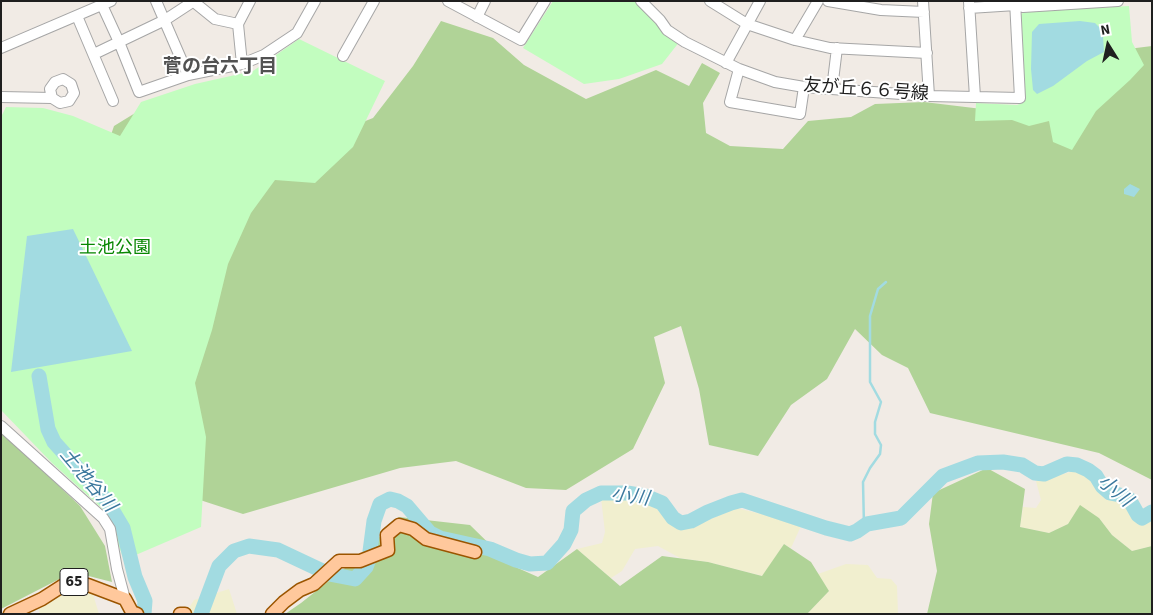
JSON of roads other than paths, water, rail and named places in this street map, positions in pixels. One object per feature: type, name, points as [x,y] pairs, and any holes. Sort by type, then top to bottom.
[{"type":"main road","points":[[272,614],[300,590],[314,584],[339,561],[370,557],[388,550],[386,535],[399,525],[413,529],[426,539],[474,552]]},
{"type":"main road","name":"65","points":[[10,614],[42,599],[70,581],[88,585],[125,599]]},
{"type":"main road","points":[[125,599],[132,612],[137,614]]},
{"type":"main road","points":[[180,614],[185,614]]},
{"type":"street","points":[[156,1],[188,75]]},
{"type":"street","points":[[242,64],[238,24],[250,1]]},
{"type":"street","points":[[1,48],[107,3],[119,42],[139,92],[188,75],[242,64],[264,55],[297,33],[315,1]]},
{"type":"street","points":[[343,56],[374,1]]},
{"type":"street","points":[[448,1],[521,40],[545,1]]},
{"type":"street","points":[[478,17],[485,1]]},
{"type":"street","name":"友が丘６６号線","points":[[641,1],[667,30],[685,42],[739,69],[775,82],[804,87],[929,96],[1020,98],[1015,3]]},
{"type":"street","points":[[710,1],[747,24],[795,40],[837,48],[926,53]]},
{"type":"street","points":[[726,63],[760,1]]},
{"type":"street","points":[[795,40],[818,1]]},
{"type":"street","points":[[828,1],[881,10],[924,6],[929,96]]},
{"type":"street","points":[[975,97],[969,4],[1015,3],[1023,7],[1062,3],[1118,1]]},
{"type":"street","points":[[94,54],[165,20],[194,2],[215,20],[238,24]]},
{"type":"street","points":[[77,16],[113,101]]},
{"type":"street","points":[[832,89],[837,48]]},
{"type":"street","points":[[739,69],[730,102],[800,114],[804,87]]},
{"type":"street","points":[[1,97],[52,98]]},
{"type":"street","points":[[1,426],[103,518],[110,529],[117,569],[125,599]]},
{"type":"water","points":[[1080,21],[1095,23],[1101,29],[1104,52],[1087,61],[1053,86],[1037,94],[1033,90],[1031,69],[1032,32],[1039,24]]},
{"type":"water","points":[[1130,184],[1140,189],[1134,197],[1124,194],[1124,189]]},
{"type":"water","points":[[73,229],[132,351],[11,372],[27,236]]},
{"type":"waterway","points":[[864,526],[863,482],[880,454],[881,445],[875,434],[875,422],[881,402],[870,382],[870,316],[878,289],[886,282]]},
{"type":"waterway","name":"土池谷川","points":[[39,376],[48,429],[54,442],[107,501],[123,528],[135,577],[145,601],[144,614]]},
{"type":"waterway","name":"小川","points":[[201,614],[219,566],[234,551],[249,546],[278,550],[329,574],[355,579],[366,567],[369,559],[374,521],[380,504],[390,499],[407,506],[430,533],[440,538],[490,549],[530,564],[547,563],[564,544],[571,530],[573,511],[586,500],[601,493],[627,493],[645,496],[662,503],[673,518],[681,523],[691,521],[708,512],[742,500],[850,534],[867,524],[901,518],[943,476],[978,463],[1003,462],[1022,465],[1035,473],[1044,474],[1067,464],[1077,465],[1088,470],[1096,476],[1102,486],[1110,493],[1129,499],[1138,515],[1142,518],[1152,512]]},
{"type":"district","name":"菅の台六丁目","points":[[220,68]]},
{"type":"park label","name":"土池公園","points":[[115,249]]}]
